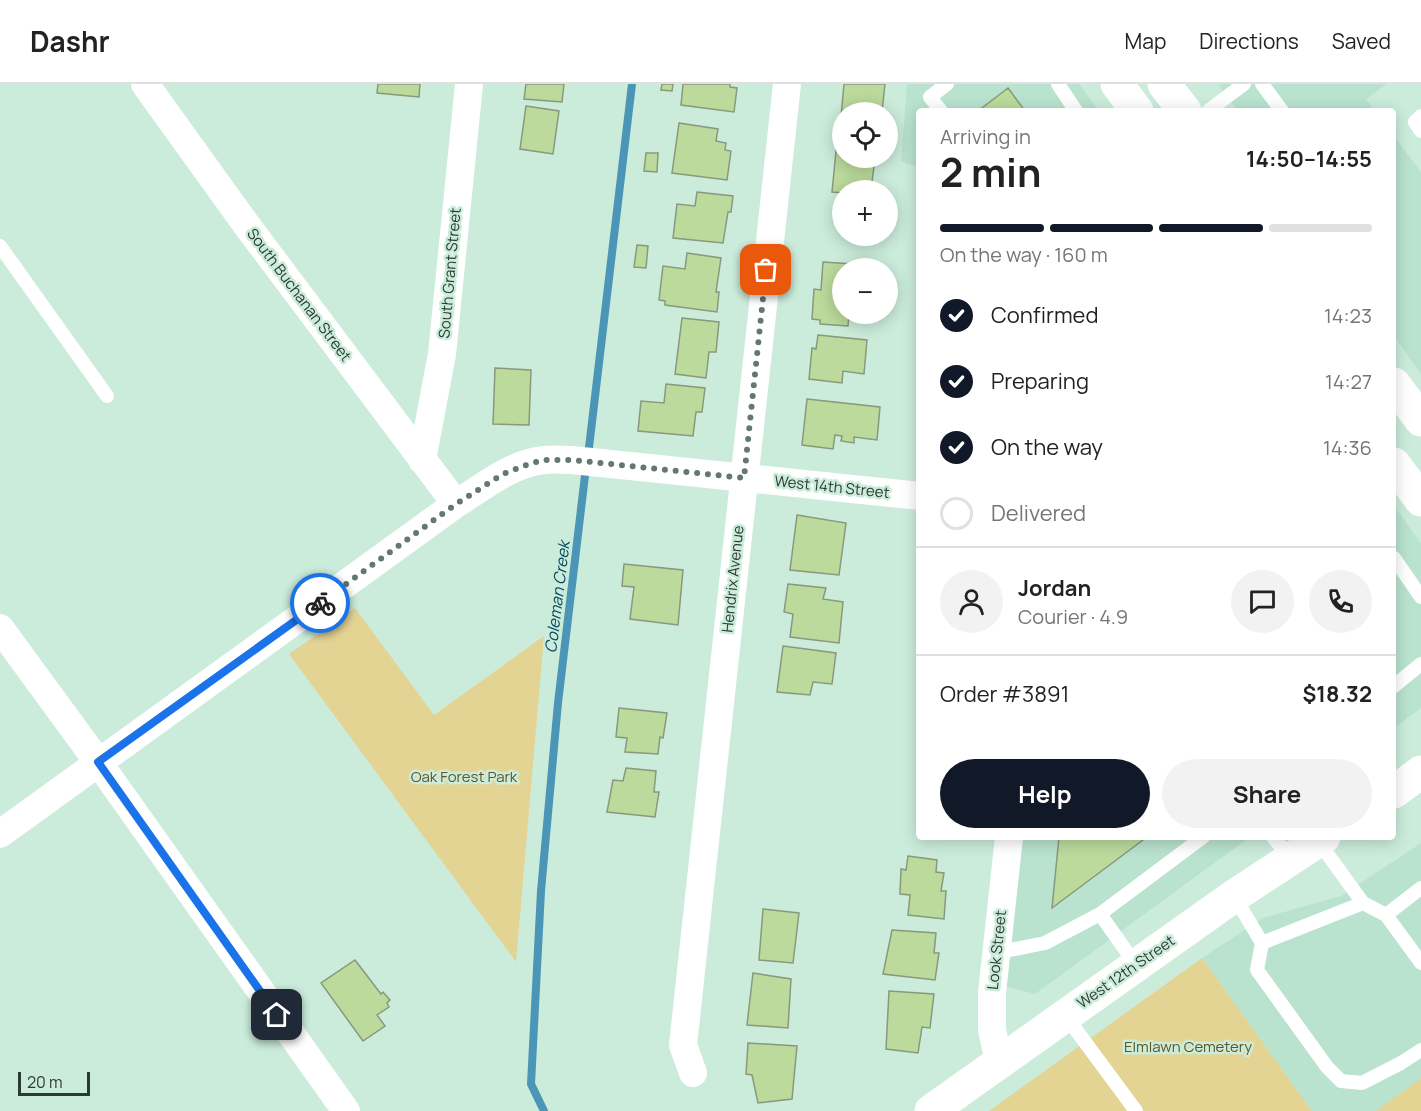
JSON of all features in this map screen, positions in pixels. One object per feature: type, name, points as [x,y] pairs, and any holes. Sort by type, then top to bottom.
[{"type":"main road","points":[[1117,84],[1135,108]]},
{"type":"main road","points":[[1164,84],[1183,108]]},
{"type":"main road","points":[[1396,387],[1421,420]]},
{"type":"main road","points":[[1396,467],[1421,500]]},
{"type":"main road","points":[[1396,791],[1421,772]]},
{"type":"main road","name":"West 12th Street","points":[[931,1111],[1234,896],[1282,847],[1316,840]]},
{"type":"street","name":"South Buchanan Street","points":[[145,84],[248,227],[456,504]]},
{"type":"street","name":"South Grant Street","points":[[422,460],[442,354],[469,84]]},
{"type":"street","name":"Hendrix Avenue","points":[[693,1073],[683,1045],[786,84]]},
{"type":"street","name":"West 14th Street","points":[[0,834],[456,504],[503,474],[529,464],[543,460],[572,460],[916,496]]},
{"type":"street","points":[[0,628],[346,1111]]},
{"type":"street","name":"Look Street","points":[[999,1062],[992,1030],[992,993],[1009,840]]},
{"type":"lane","points":[[939,108],[930,97],[947,84]]},
{"type":"lane","points":[[1212,108],[1244,84]]},
{"type":"lane","points":[[1262,84],[1280,108]]},
{"type":"lane","points":[[1065,87],[1075,108]]},
{"type":"lane","points":[[1421,116],[1415,122],[1421,131]]},
{"type":"lane","points":[[0,246],[107,396]]},
{"type":"lane","points":[[1396,561],[1421,597]]},
{"type":"lane","points":[[1396,684],[1421,664]]},
{"type":"lane","points":[[995,953],[1045,943],[1100,914],[1199,840]]},
{"type":"lane","points":[[1322,840],[1363,903],[1386,915],[1421,963]]},
{"type":"lane","points":[[1386,915],[1421,888]]},
{"type":"lane","points":[[1234,896],[1262,943],[1257,970],[1327,1066],[1341,1081],[1362,1083],[1421,1050]]},
{"type":"lane","points":[[1262,943],[1363,903]]},
{"type":"lane","points":[[1100,914],[1136,965]]},
{"type":"lane","points":[[1065,1016],[1136,1111]]},
{"type":"shaded area","points":[[907,84],[1079,84],[1097,108],[916,108],[916,167],[901,161]]},
{"type":"shaded area","points":[[1218,84],[1387,84],[1366,99],[1373,108],[1236,108]]},
{"type":"shaded area","points":[[1396,139],[1421,172],[1421,374],[1396,339]]},
{"type":"shaded area","points":[[1396,509],[1421,543],[1421,708],[1396,727]]},
{"type":"shaded area","points":[[1021,840],[1246,840],[1035,994],[1004,986]]},
{"type":"shaded area","points":[[1421,843],[1421,1078],[1376,1111],[1312,1111],[1202,958],[1263,918],[1341,896]]},
{"type":"green space","name":"Oak Forest Park","points":[[355,608],[434,715],[544,636],[516,962],[289,654]]},
{"type":"green space","name":"Elmlawn Cemetery","points":[[1202,958],[1312,1111],[989,1111]]},
{"type":"green space","points":[[1421,1078],[1421,1111],[1376,1111]]},
{"type":"building","points":[[378,84],[420,84],[419,97],[377,93]]},
{"type":"building","points":[[526,84],[564,84],[562,102],[524,99]]},
{"type":"building","points":[[662,84],[673,84],[672,91],[661,90]]},
{"type":"building","points":[[683,84],[730,84],[730,87],[737,88],[734,112],[681,105]]},
{"type":"building","points":[[844,84],[885,84],[883,102],[842,102]]},
{"type":"building","points":[[1008,88],[1023,108],[982,108]]},
{"type":"building","points":[[526,106],[559,111],[553,154],[520,149]]},
{"type":"building","points":[[679,123],[718,129],[716,141],[726,143],[725,150],[731,151],[727,180],[672,173]]},
{"type":"building","points":[[646,153],[658,153],[657,172],[644,171]]},
{"type":"building","points":[[834,168],[874,168],[872,180],[833,180]]},
{"type":"building","points":[[697,192],[733,196],[723,243],[673,238],[677,204],[695,206]]},
{"type":"building","points":[[637,245],[648,246],[646,268],[634,267]]},
{"type":"building","points":[[687,253],[721,258],[716,292],[719,292],[717,312],[665,305],[665,301],[659,300],[663,266],[685,269]]},
{"type":"building","points":[[823,262],[832,263],[832,324],[848,324],[848,326],[820,324],[820,320],[812,319],[814,289],[821,290]]},
{"type":"building","points":[[682,318],[719,322],[716,352],[709,352],[706,378],[675,374]]},
{"type":"building","points":[[818,335],[867,340],[864,374],[843,371],[842,383],[809,379],[812,348],[816,349]]},
{"type":"building","points":[[495,368],[531,370],[529,425],[493,424]]},
{"type":"building","points":[[666,384],[705,388],[702,412],[696,412],[693,436],[638,431],[641,401],[664,403]]},
{"type":"building","points":[[807,399],[880,407],[877,440],[854,437],[854,443],[841,441],[842,436],[835,435],[833,449],[802,445]]},
{"type":"building","points":[[797,515],[846,523],[839,575],[790,570]]},
{"type":"building","points":[[624,564],[683,570],[678,625],[630,619],[634,587],[622,586]]},
{"type":"building","points":[[788,584],[826,588],[823,599],[843,602],[839,643],[790,637],[793,614],[784,612]]},
{"type":"building","points":[[783,646],[836,653],[832,684],[813,682],[810,695],[777,692]]},
{"type":"building","points":[[619,708],[667,713],[658,754],[625,752],[627,738],[616,737]]},
{"type":"building","points":[[626,768],[656,771],[654,792],[659,792],[655,817],[607,812],[613,780],[623,781]]},
{"type":"building","points":[[1059,840],[1143,840],[1052,908]]},
{"type":"building","points":[[908,856],[937,860],[936,872],[944,873],[941,891],[946,891],[944,919],[908,915],[910,895],[900,894],[901,869],[906,870]]},
{"type":"building","points":[[763,909],[799,913],[793,963],[759,960]]},
{"type":"building","points":[[892,930],[936,933],[934,953],[939,953],[935,980],[883,974]]},
{"type":"building","points":[[355,960],[381,994],[383,992],[390,1000],[387,1003],[389,1007],[377,1015],[385,1026],[363,1041],[321,983]]},
{"type":"building","points":[[753,973],[791,979],[788,1028],[747,1025]]},
{"type":"building","points":[[889,991],[934,994],[930,1028],[922,1027],[918,1053],[886,1049]]},
{"type":"building","points":[[748,1043],[797,1046],[792,1099],[758,1103],[752,1075],[746,1074]]},
{"type":"waterway","name":"Coleman Creek","points":[[588,456],[632,84]]},
{"type":"waterway","name":"Coleman Creek","points":[[544,1111],[531,1084],[541,891],[558,703],[586,467]]},
{"type":"way so far","points":[[320,603],[456,504],[503,474],[529,464],[543,460],[572,460],[744,478],[766,270]]},
{"type":"route","points":[[277,1015],[98,762],[320,603]]}]
